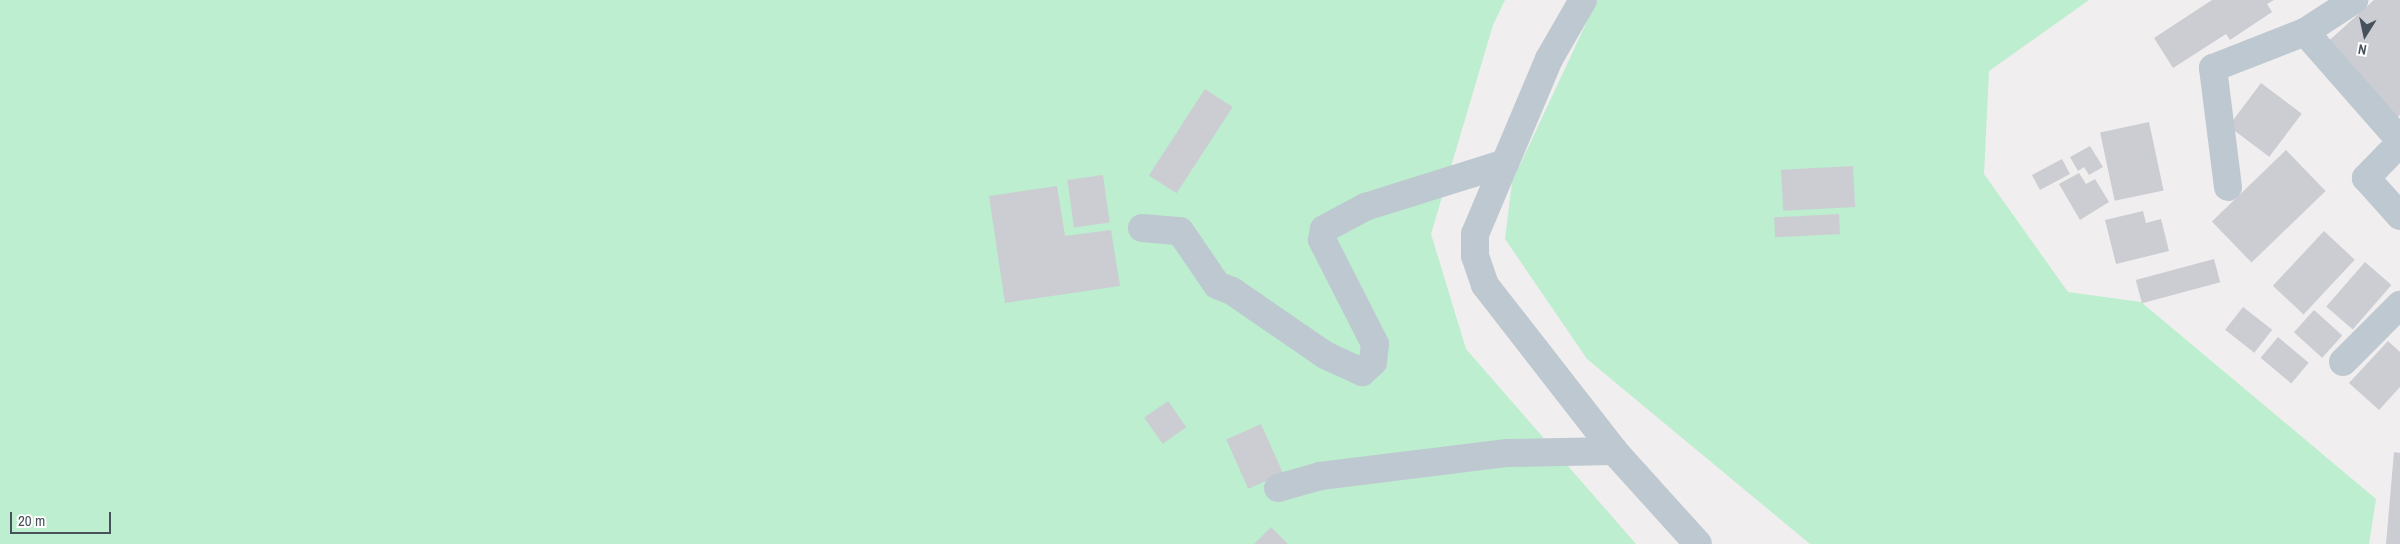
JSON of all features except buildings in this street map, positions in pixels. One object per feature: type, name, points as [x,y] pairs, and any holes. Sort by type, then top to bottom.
[{"type":"street","points":[[1583,0],[1549,59],[1504,163],[1475,234],[1475,256],[1485,285],[1614,451],[1698,544]]},
{"type":"street","points":[[2228,188],[2213,68],[2305,32],[2354,0]]},
{"type":"street","points":[[2305,32],[2400,142],[2366,178],[2400,216]]},
{"type":"street","points":[[1142,228],[1180,231],[1218,285],[1232,291],[1325,355],[1362,372],[1373,362],[1375,344],[1322,240],[1324,229],[1364,207],[1504,163]]},
{"type":"street","points":[[2343,362],[2400,305]]},
{"type":"street","points":[[1278,488],[1320,476],[1508,454],[1614,451]]},
{"type":"green space","points":[[0,0],[1505,0],[1493,25],[1431,234],[1466,349],[1636,544],[0,544]]},
{"type":"green space","points":[[1597,0],[2089,0],[1989,71],[1984,174],[2068,292],[2141,302],[2376,499],[2369,544],[1810,544],[1587,359],[1505,239],[1512,182]]}]
